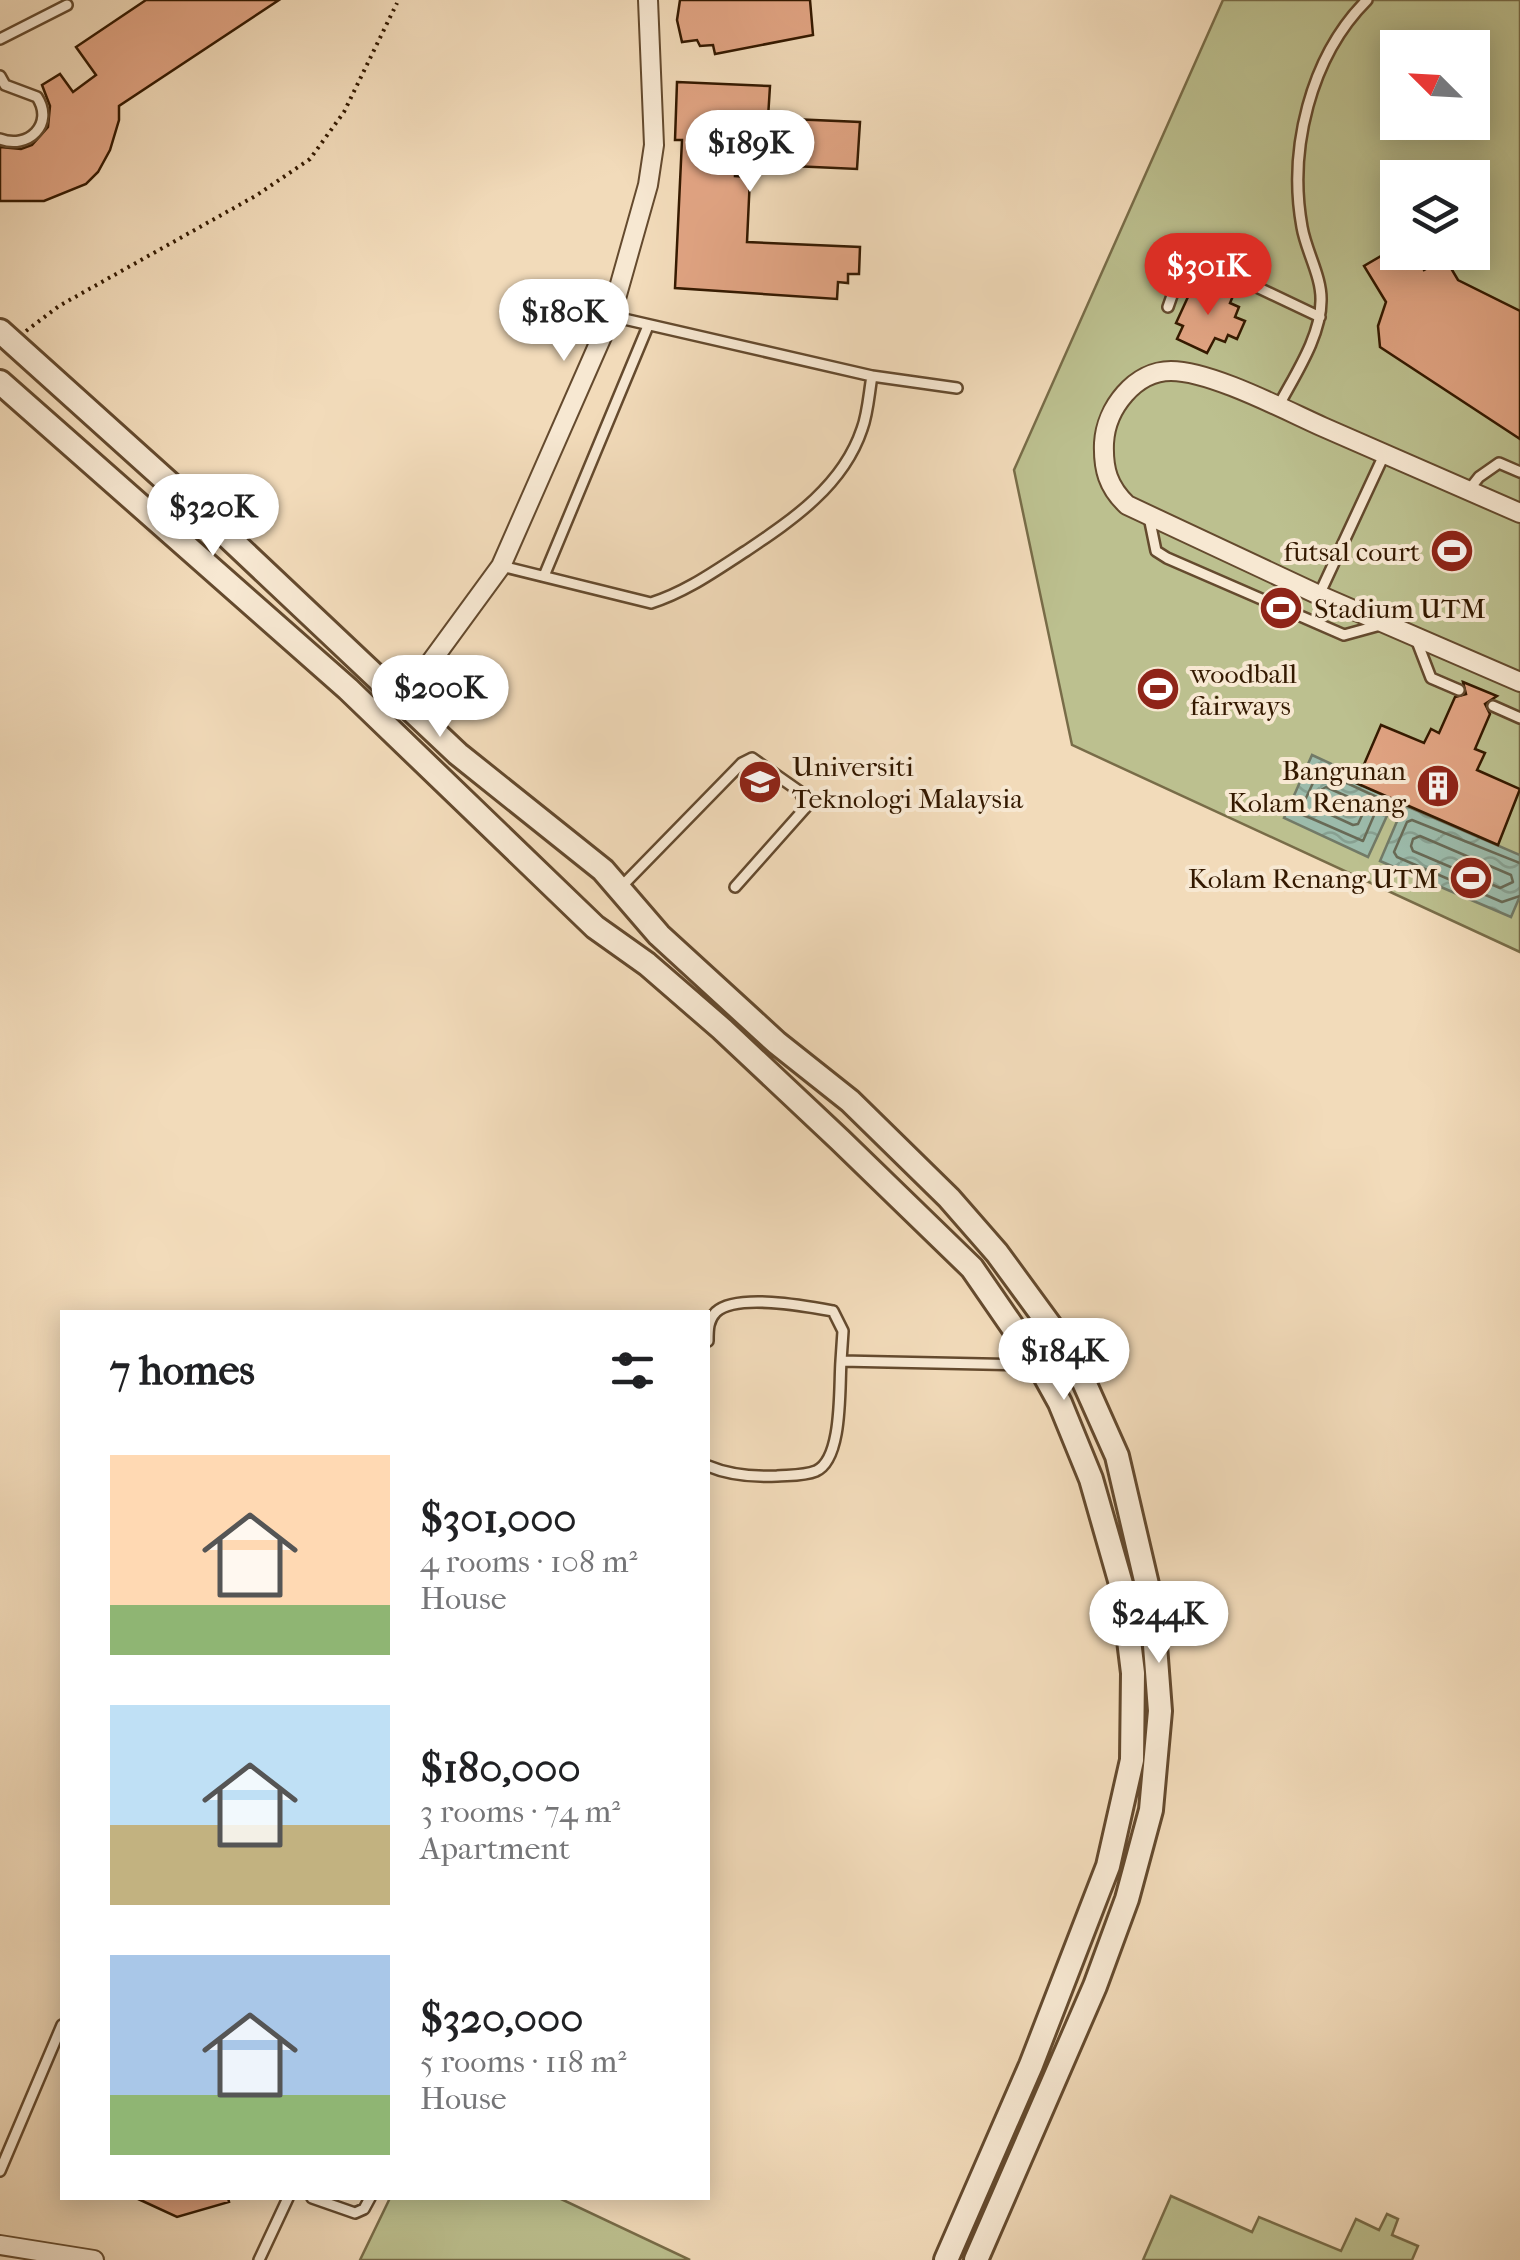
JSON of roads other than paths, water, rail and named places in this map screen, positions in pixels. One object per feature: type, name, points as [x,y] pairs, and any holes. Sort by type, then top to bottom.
[{"type":"street","points":[[403,700],[501,566],[611,316],[648,185],[654,145],[648,0]]},
{"type":"street","points":[[4,334],[197,508],[458,754],[581,851],[620,888],[659,934],[777,1042],[850,1101],[973,1225],[1057,1335],[1084,1382],[1117,1456],[1152,1606],[1160,1711],[1151,1810],[1127,1899],[1095,1986],[976,2260]]},
{"type":"street","points":[[1520,513],[1278,406],[1175,371],[1157,372],[1120,398],[1105,434],[1106,476],[1116,494],[1149,517],[1520,682]]},
{"type":"street","points":[[0,382],[348,688],[594,927],[648,964],[722,1029],[972,1268],[1039,1365],[1060,1403],[1091,1479],[1124,1591],[1133,1673],[1132,1760],[1108,1866],[1032,2064],[946,2260]]},
{"type":"street","points":[[532,864],[558,866],[581,851]]},
{"type":"street","points":[[0,2245],[93,2260]]},
{"type":"lane","points":[[1278,406],[1320,316],[1322,297],[1301,225],[1299,151],[1320,69],[1367,0]]},
{"type":"lane","points":[[0,39],[67,5]]},
{"type":"lane","points":[[0,139],[12,143],[29,140],[40,128],[44,113],[38,97],[2,85]]},
{"type":"lane","points":[[1168,306],[1181,274],[1190,265],[1204,262],[1320,316]]},
{"type":"lane","points":[[611,316],[872,376],[956,388]]},
{"type":"lane","points":[[544,576],[648,326]]},
{"type":"lane","points":[[501,566],[650,604],[682,591],[782,528],[835,478],[862,430],[872,376]]},
{"type":"lane","points":[[1319,595],[1384,454]]},
{"type":"lane","points":[[1468,491],[1479,477],[1499,464],[1520,472]]},
{"type":"lane","points":[[1149,517],[1156,550],[1167,558],[1344,635],[1386,624]]},
{"type":"lane","points":[[1416,637],[1430,678],[1458,690]]},
{"type":"lane","points":[[1494,706],[1520,718]]},
{"type":"lane","points":[[620,888],[746,759],[752,758],[799,791],[807,806],[735,887]]},
{"type":"lane","points":[[710,1328],[712,1316],[728,1305],[775,1302],[833,1311],[843,1331],[834,1452],[825,1466],[802,1475],[767,1476],[740,1475],[710,1467]]},
{"type":"lane","points":[[841,1361],[1039,1365]]},
{"type":"lane","points":[[0,2171],[60,2030]]},
{"type":"lane","points":[[259,2260],[287,2200]]},
{"type":"lane","points":[[318,2200],[355,2213],[364,2209],[369,2200]]},
{"type":"water","name":"Kolam Renang UTM","points":[[1312,755],[1397,794],[1368,857],[1284,818]]},
{"type":"water","name":"Kolam Renang UTM","points":[[1404,805],[1520,855],[1520,896],[1511,917],[1380,861]]},
{"type":"place","name":"futsal court","points":[[1452,551]]},
{"type":"place","name":"Stadium UTM","points":[[1281,608]]},
{"type":"place","name":"woodball fairways","points":[[1158,689]]},
{"type":"place","name":"Universiti Teknologi Malaysia","points":[[760,782]]},
{"type":"place","name":"Bangunan Kolam Renang","points":[[1438,786]]},
{"type":"place","name":"Kolam Renang UTM","points":[[1471,878]]}]
